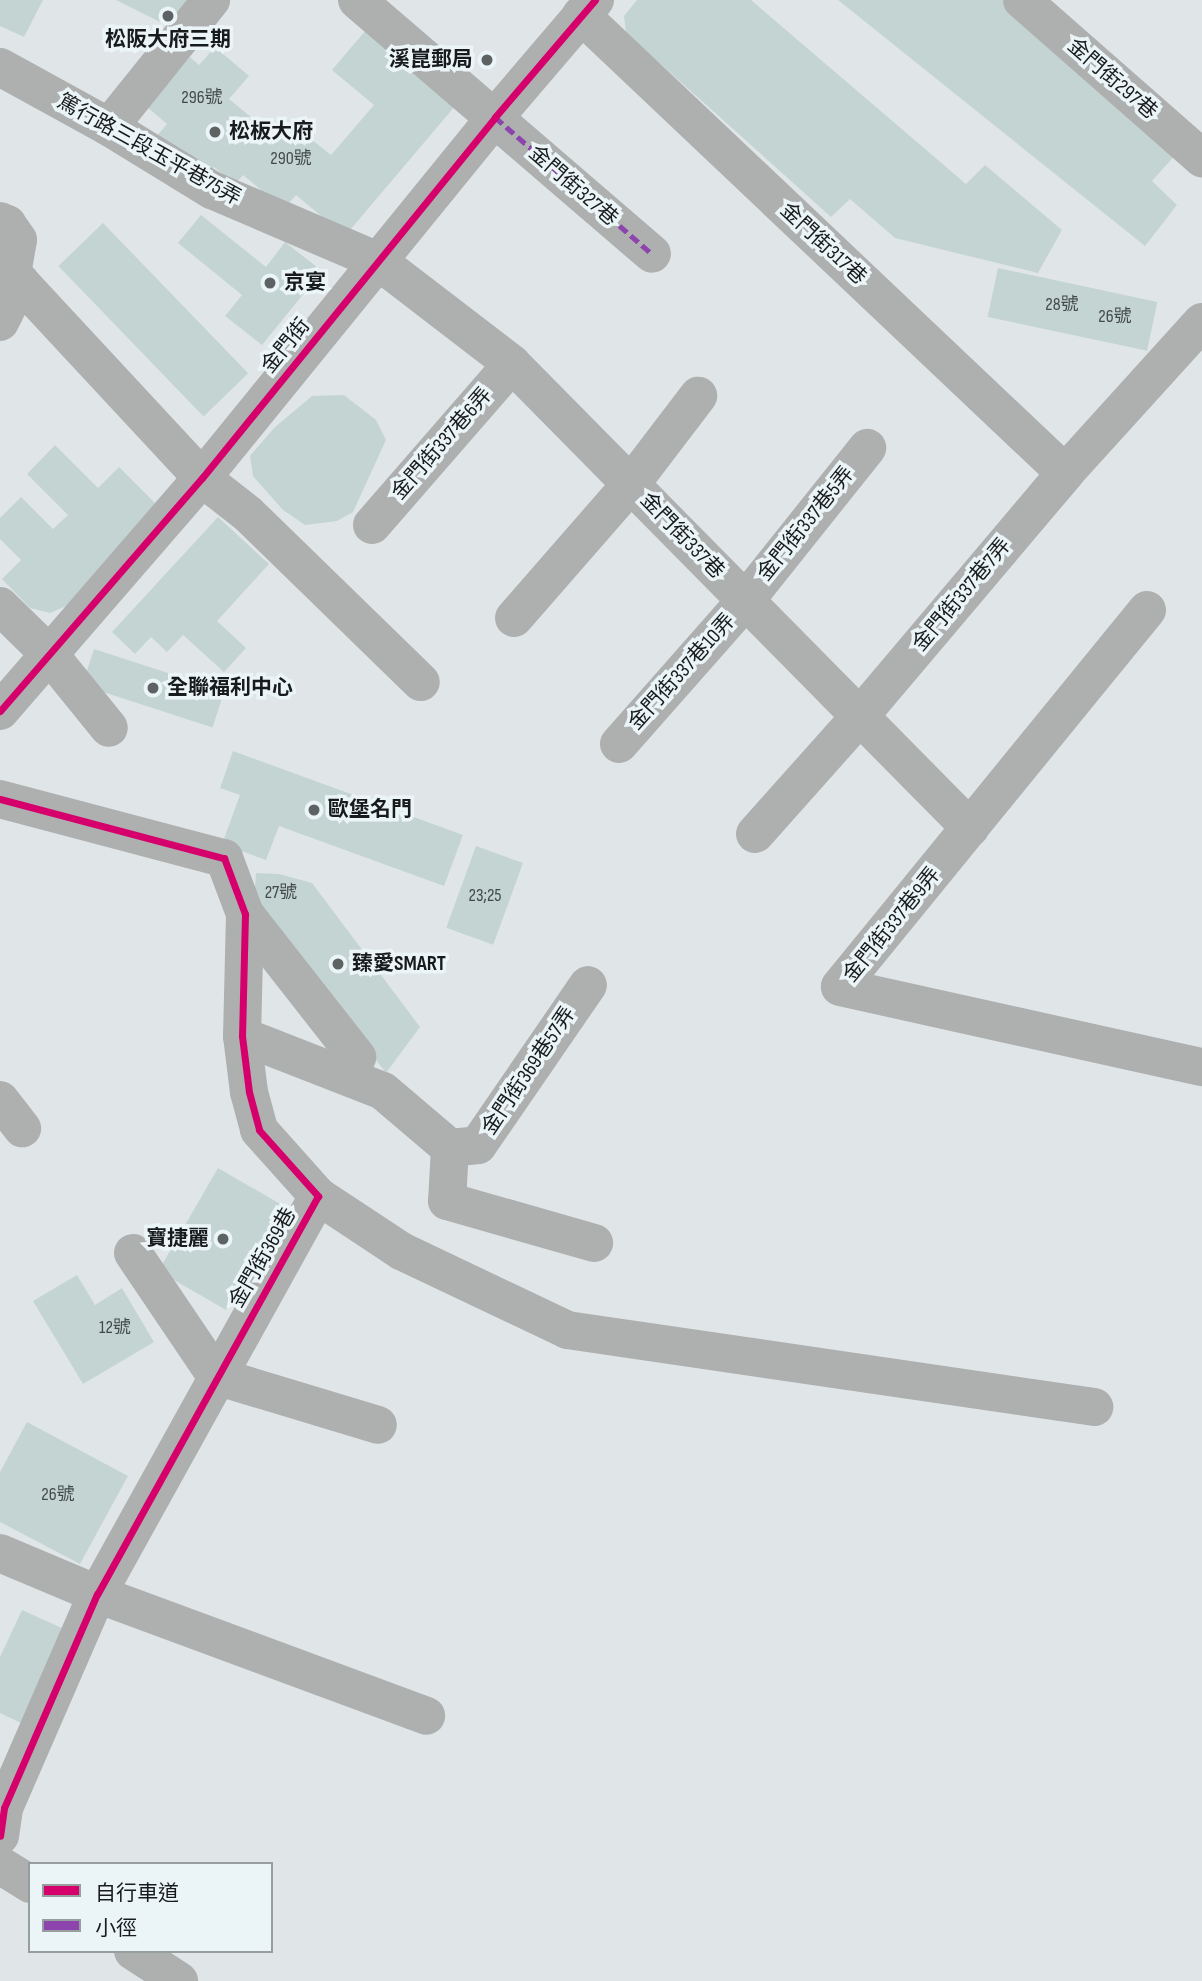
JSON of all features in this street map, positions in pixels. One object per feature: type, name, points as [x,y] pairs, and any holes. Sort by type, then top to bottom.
[{"type":"street","points":[[109,127],[211,0]]},
{"type":"street","name":"金門街327巷","points":[[357,0],[652,254]]},
{"type":"street","name":"金門街297巷","points":[[1021,0],[1202,158]]},
{"type":"street","name":"金門街","points":[[0,711],[202,478],[495,117],[588,7]]},
{"type":"street","name":"金門街317巷","points":[[588,7],[1065,473]]},
{"type":"street","name":"篤行路三段玉平巷75弄","points":[[0,67],[109,127],[212,190],[378,261]]},
{"type":"street","points":[[0,221],[7,224],[18,240],[16,277],[0,322]]},
{"type":"street","name":"金門街337巷","points":[[378,261],[512,364],[970,828]]},
{"type":"street","points":[[16,277],[202,478],[248,514],[421,682]]},
{"type":"street","points":[[1065,473],[1202,322]]},
{"type":"street","name":"金門街337巷6弄","points":[[372,525],[512,364]]},
{"type":"street","points":[[514,618],[631,484],[698,396]]},
{"type":"street","name":"金門街337巷5弄","points":[[745,601],[867,448]]},
{"type":"street","name":"金門街337巷7弄","points":[[755,834],[860,716],[1065,473]]},
{"type":"street","name":"金門街337巷10弄","points":[[619,744],[745,601]]},
{"type":"street","points":[[0,606],[49,654],[109,728]]},
{"type":"street","name":"金門街337巷9弄","points":[[1147,610],[840,987],[1202,1067]]},
{"type":"street","name":"金門街369巷","points":[[0,799],[224,858],[245,914],[243,1036],[249,1092],[259,1130],[318,1196],[97,1594],[4,1808],[0,1836]]},
{"type":"street","points":[[245,914],[357,1057]]},
{"type":"street","name":"金門街369巷57弄","points":[[450,1148],[478,1145],[588,985]]},
{"type":"street","points":[[243,1036],[383,1091],[450,1148],[447,1201],[594,1243]]},
{"type":"street","points":[[318,1196],[401,1251],[567,1330],[1094,1407]]},
{"type":"street","points":[[133,1253],[216,1376],[378,1425]]},
{"type":"street","points":[[0,1553],[97,1594],[426,1716]]},
{"type":"street","points":[[0,1865],[28,1883]]},
{"type":"street","points":[[136,1953],[179,1981]]},
{"type":"building","points":[[0,0],[43,0],[24,37],[0,26]]},
{"type":"building","name":"松阪大府三期","points":[[116,0],[196,0],[180,32]]},
{"type":"building","points":[[637,0],[751,0],[966,184],[985,165],[1062,230],[1038,273],[895,238],[850,199],[831,217],[626,33],[624,16]]},
{"type":"building","points":[[838,0],[1006,0],[1178,152],[1152,181],[1177,205],[1145,246]]},
{"type":"building","name":"松板大府","points":[[366,30],[461,99],[345,236],[296,195],[284,209],[243,175],[235,184],[214,167],[204,178],[156,137],[167,124],[147,107],[190,57],[199,65],[215,47],[249,76],[229,99],[275,137],[284,127],[305,146],[311,139],[331,155],[374,105],[332,70]]},
{"type":"building","name":"京宴","points":[[201,215],[266,267],[285,242],[322,271],[262,345],[225,316],[242,295],[178,243]]},
{"type":"building","points":[[103,223],[248,373],[204,416],[58,266]]},
{"type":"building","points":[[998,268],[1157,302],[1147,351],[988,317]]},
{"type":"building","points":[[344,395],[376,420],[386,440],[353,512],[337,521],[305,525],[283,510],[253,476],[250,456],[275,427],[312,396]]},
{"type":"building","points":[[55,445],[98,488],[119,467],[158,506],[73,603],[50,613],[30,608],[2,579],[21,560],[0,539],[0,518],[21,497],[53,529],[68,515],[27,474]]},
{"type":"building","points":[[218,517],[269,564],[217,621],[246,648],[224,672],[183,635],[167,652],[151,637],[135,654],[112,632]]},
{"type":"building","name":"全聯福利中心","points":[[94,649],[224,691],[213,727],[82,685]]},
{"type":"building","name":"歐堡名門","points":[[233,751],[463,835],[444,886],[279,826],[266,860],[222,844],[240,795],[220,788]]},
{"type":"building","points":[[476,846],[523,863],[493,945],[446,928]]},
{"type":"building","name":"臻愛SMART","points":[[256,873],[279,874],[312,883],[420,1027],[386,1073],[254,901]]},
{"type":"building","name":"寶捷麗","points":[[218,1168],[286,1207],[226,1310],[158,1271]]},
{"type":"building","points":[[77,1275],[95,1305],[122,1288],[154,1342],[83,1384],[33,1301]]},
{"type":"building","points":[[27,1422],[128,1476],[80,1564],[0,1522],[0,1472]]},
{"type":"building","points":[[22,1610],[75,1634],[31,1728],[0,1713],[0,1657]]},
{"type":"marked path","points":[[495,117],[652,254]]},
{"type":"cycle path","points":[[0,711],[202,478],[495,117],[595,0]]},
{"type":"cycle path","points":[[0,799],[224,858],[245,914],[242,1036],[249,1092],[259,1130],[318,1196],[97,1594],[4,1808],[0,1836]]},
{"type":"place","name":"松阪大府三期","points":[[168,16]]},
{"type":"place","name":"溪崑郵局","points":[[487,60]]},
{"type":"place","name":"松板大府","points":[[215,132]]},
{"type":"place","name":"京宴","points":[[270,283]]},
{"type":"place","name":"全聯福利中心","points":[[153,688]]},
{"type":"place","name":"歐堡名門","points":[[314,810]]},
{"type":"place","name":"臻愛SMART","points":[[338,964]]},
{"type":"place","name":"寶捷麗","points":[[223,1239]]}]
